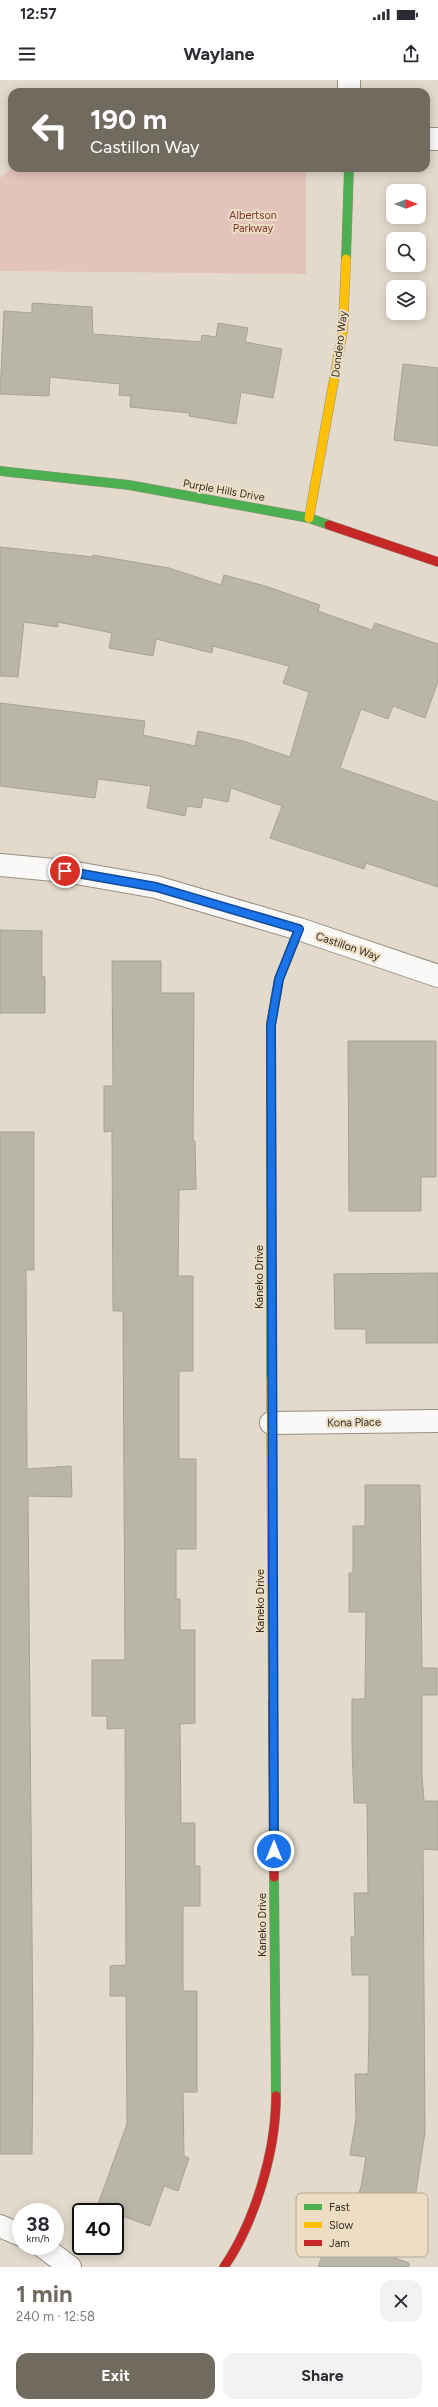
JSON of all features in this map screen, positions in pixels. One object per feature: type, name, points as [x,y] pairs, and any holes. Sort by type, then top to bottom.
[{"type":"street","name":"Dondero Way","points":[[309,518],[343,330],[349,172]]},
{"type":"street","name":"Purple Hills Drive","points":[[0,471],[129,485],[309,518],[438,562]]},
{"type":"street","name":"Castillon Way","points":[[0,865],[65,871],[156,887],[299,929],[438,976]]},
{"type":"street","name":"Kaneko Drive","points":[[224,2267],[235,2251],[265,2179],[276,2105],[271,1423],[271,1025],[279,979],[299,929]]},
{"type":"street","name":"Kona Place","points":[[271,1423],[438,1421]]},
{"type":"street","points":[[0,2226],[12,2231]]},
{"type":"street","points":[[54,2255],[70,2267]]},
{"type":"green space","name":"Albertson Parkway","points":[[8,171],[306,172],[306,274],[0,271],[0,178]]},
{"type":"building","points":[[32,303],[92,307],[93,334],[201,342],[202,335],[216,337],[218,323],[248,328],[245,342],[282,349],[273,398],[241,392],[236,424],[189,416],[190,413],[130,407],[131,396],[119,395],[120,384],[50,377],[49,396],[0,394],[4,311],[32,313]]},
{"type":"building","points":[[403,364],[438,368],[438,446],[394,440]]},
{"type":"building","points":[[0,547],[93,557],[93,555],[169,568],[221,585],[224,575],[265,586],[320,605],[318,611],[372,630],[375,623],[438,644],[438,681],[425,718],[393,706],[388,719],[361,709],[340,768],[438,802],[438,887],[366,863],[364,869],[270,838],[282,806],[231,788],[228,802],[203,797],[201,808],[187,806],[185,816],[147,808],[151,786],[98,779],[95,798],[0,786],[0,703],[145,721],[143,735],[195,746],[198,731],[243,741],[290,757],[309,692],[283,683],[289,666],[213,646],[212,653],[156,639],[153,656],[109,648],[112,633],[58,622],[58,627],[24,622],[18,677],[0,676]]},
{"type":"building","points":[[0,930],[42,931],[42,977],[45,977],[45,1013],[0,1013]]},
{"type":"building","points":[[112,961],[161,961],[161,993],[194,993],[193,1141],[195,1141],[196,1189],[179,1190],[178,1276],[193,1276],[193,1371],[179,1371],[179,1459],[196,1459],[196,1549],[176,1549],[176,1599],[180,1599],[180,1630],[195,1630],[195,1723],[180,1724],[181,1823],[195,1823],[195,1866],[200,1866],[200,1906],[183,1906],[183,1991],[197,1991],[197,2092],[183,2092],[184,2156],[189,2158],[178,2191],[164,2186],[150,2226],[124,2217],[124,2203],[98,2203],[127,2124],[126,1996],[110,1996],[110,1966],[126,1965],[125,1728],[107,1729],[107,1716],[92,1716],[92,1660],[125,1660],[123,1311],[113,1311],[112,1131],[104,1132],[104,1086],[113,1086]]},
{"type":"building","points":[[348,1041],[436,1041],[436,1177],[421,1177],[421,1211],[349,1211]]},
{"type":"building","points":[[0,1132],[34,1132],[34,1270],[26,1270],[27,1469],[71,1466],[72,1497],[28,1496],[33,2040],[32,2154],[0,2154]]},
{"type":"building","points":[[438,1273],[438,1343],[366,1343],[366,1329],[335,1329],[334,1274]]},
{"type":"building","points":[[365,1485],[420,1485],[422,1668],[437,1668],[437,1695],[422,1695],[422,1775],[424,1801],[438,1801],[438,1850],[423,1849],[425,2132],[416,2193],[359,2193],[366,2157],[350,2155],[356,2119],[355,2074],[368,2074],[369,1975],[352,1975],[351,1937],[355,1937],[354,1893],[368,1893],[367,1803],[354,1803],[352,1746],[352,1699],[365,1699],[366,1612],[349,1612],[349,1573],[353,1573],[353,1526],[365,1526]]},
{"type":"building","points":[[322,2257],[395,2257],[409,2263],[409,2267],[318,2267]]},
{"type":"traffic: fast","points":[[346,259],[349,172]]},
{"type":"traffic: fast","points":[[0,471],[129,485],[309,518],[329,525]]},
{"type":"traffic: fast","points":[[271,1379],[271,1025],[279,979],[299,929]]},
{"type":"traffic: fast","points":[[274,1877],[276,2096]]},
{"type":"traffic: slow","points":[[309,518],[343,330],[346,259]]},
{"type":"traffic: slow","points":[[271,1379],[273,1700]]},
{"type":"traffic: jam","points":[[329,525],[438,562]]},
{"type":"traffic: jam","points":[[273,1700],[274,1877]]},
{"type":"traffic: jam","points":[[224,2267],[245,2229],[262,2185],[272,2140],[276,2096]]},
{"type":"route","points":[[65,871],[156,887],[299,929],[279,979],[271,1025],[271,1423],[274,1851]]}]
